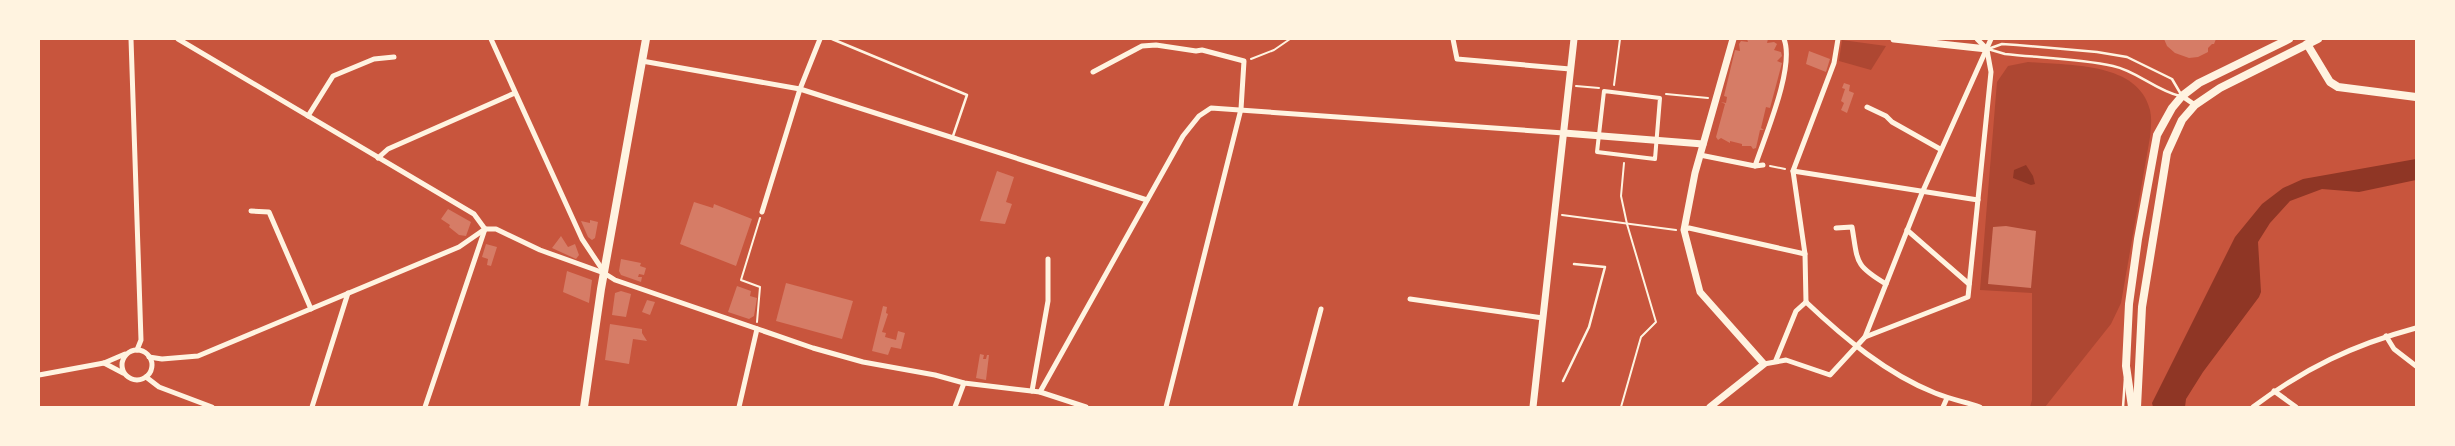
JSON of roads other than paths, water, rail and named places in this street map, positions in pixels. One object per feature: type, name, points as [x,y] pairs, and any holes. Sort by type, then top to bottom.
[{"type":"main road","points":[[584,407],[604,273],[646,39]]},
{"type":"main road","points":[[2132,407],[2126,366],[2129,304],[2153,148],[2164,121],[2182,96],[2199,84],[2289,39]]},
{"type":"main road","points":[[2137,407],[2142,307],[2167,153],[2182,120],[2195,105],[2220,88],[2306,42],[2318,39]]},
{"type":"main road","points":[[2306,42],[2330,82],[2338,87],[2416,97]]},
{"type":"street","points":[[131,39],[141,340],[137,350]]},
{"type":"street","points":[[178,39],[474,214],[485,228]]},
{"type":"street","points":[[491,39],[582,239],[604,273]]},
{"type":"street","points":[[762,212],[800,89],[820,39]]},
{"type":"street","points":[[1453,39],[1457,59],[1570,69]]},
{"type":"street","points":[[1533,407],[1543,318],[1552,261],[1574,39]]},
{"type":"street","points":[[1733,39],[1714,98],[1684,230],[1700,292],[1764,364]]},
{"type":"street","points":[[1755,166],[1775,107],[1788,58],[1784,39]]},
{"type":"street","points":[[1838,39],[1834,63],[1793,171],[1805,254],[1806,302],[1857,346],[1896,373],[1947,398],[1980,407]]},
{"type":"street","points":[[1894,39],[1987,49]]},
{"type":"street","points":[[1865,337],[1968,297],[1991,72],[1987,49],[1977,39]]},
{"type":"street","points":[[1710,407],[1764,364],[1776,360],[1786,360],[1830,375],[1865,337],[1940,150],[1992,39]]},
{"type":"street","points":[[1092,72],[1142,46],[1156,45],[1196,51],[1202,50],[1244,61],[1241,109],[1166,407]]},
{"type":"street","points":[[308,116],[333,76],[374,59],[394,56]]},
{"type":"street","points":[[642,60],[800,89],[953,136],[1147,200]]},
{"type":"street","points":[[1604,91],[1660,98],[1655,159],[1597,152],[1599,136],[1604,91]]},
{"type":"street","points":[[378,158],[388,149],[516,92]]},
{"type":"street","points":[[2182,96],[2195,105]]},
{"type":"street","points":[[1867,107],[1886,116],[1892,122],[1940,150]]},
{"type":"street","points":[[1040,392],[1183,136],[1199,116],[1211,108],[1564,132],[1703,144]]},
{"type":"street","points":[[1700,155],[1755,166],[1763,165]]},
{"type":"street","points":[[1793,171],[1922,193],[1978,200]]},
{"type":"street","points":[[251,211],[269,212],[311,309]]},
{"type":"street","points":[[1836,228],[1852,227],[1857,258],[1862,269],[1886,284]]},
{"type":"street","points":[[425,407],[485,228]]},
{"type":"street","points":[[39,375],[104,363],[137,350],[149,357],[162,359],[198,356],[459,247],[485,228],[496,228],[540,250],[604,273],[615,280],[813,348],[863,362],[934,375],[964,383],[1040,392],[1086,407]]},
{"type":"street","points":[[1684,230],[1690,228],[1805,254]]},
{"type":"street","points":[[1907,230],[1969,284]]},
{"type":"street","points":[[1032,391],[1048,301],[1048,259]]},
{"type":"street","points":[[312,407],[348,293]]},
{"type":"street","points":[[1410,299],[1543,318]]},
{"type":"street","points":[[1776,360],[1796,310],[1806,302]]},
{"type":"street","points":[[1296,407],[1321,309]]},
{"type":"street","points":[[2252,407],[2274,391],[2333,356],[2386,336],[2416,328]]},
{"type":"street","points":[[738,407],[757,329]]},
{"type":"street","points":[[2386,336],[2394,349],[2416,366]]},
{"type":"street","points":[[124,374],[121,365],[128,353]]},
{"type":"street","points":[[104,363],[132,380],[146,377],[152,366],[149,357]]},
{"type":"street","points":[[146,377],[159,387],[212,407]]},
{"type":"street","points":[[955,407],[964,383]]},
{"type":"street","points":[[2274,391],[2296,407]]},
{"type":"street","points":[[1943,407],[1947,398]]},
{"type":"lane","points":[[832,39],[967,95],[953,136]]},
{"type":"lane","points":[[1987,49],[2002,44],[2097,52],[2127,57],[2172,79],[2182,96]]},
{"type":"lane","points":[[1987,49],[2005,54],[2113,66],[2132,72],[2164,92],[2182,96]]},
{"type":"lane","points":[[1563,381],[1589,327],[1605,267],[1574,264]]},
{"type":"lane","points":[[2123,407],[2126,366]]}]
